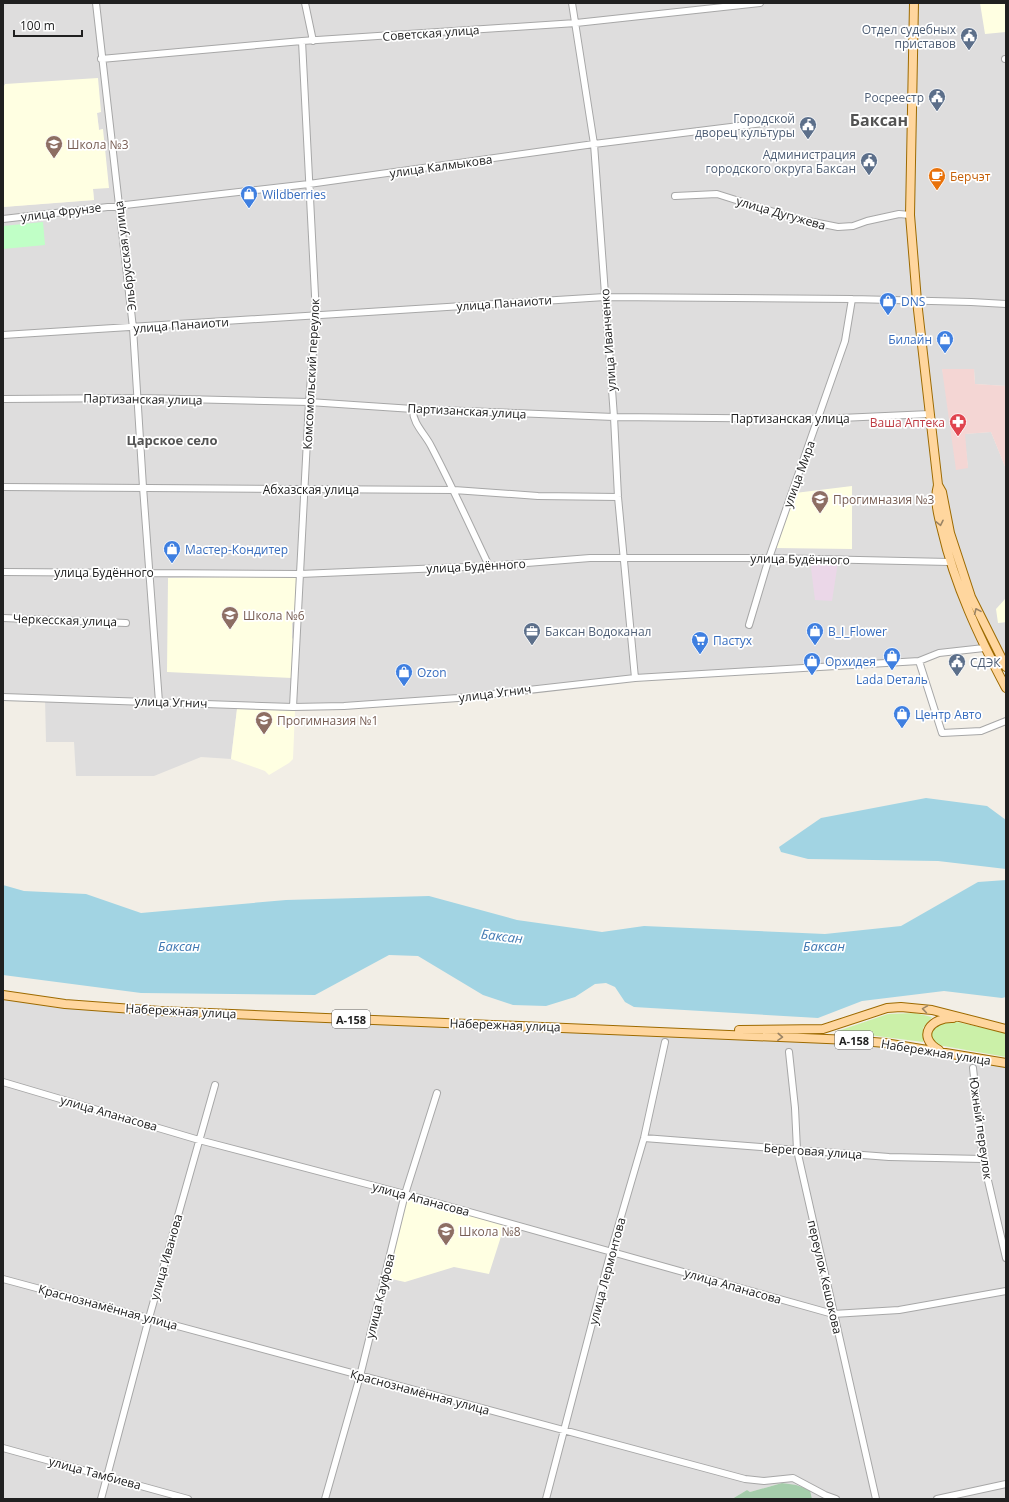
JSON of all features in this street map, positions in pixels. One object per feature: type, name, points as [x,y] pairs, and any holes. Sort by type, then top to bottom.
[{"type":"main road","points":[[914,3],[910,215],[917,301],[938,485],[936,493],[937,505],[949,562],[973,624],[984,648],[1006,688]]},
{"type":"main road","points":[[938,485],[942,492],[952,540],[971,597],[1006,667]]},
{"type":"main road","name":"Набережная улица","points":[[3,995],[65,1004],[160,1011],[850,1040],[885,1043],[941,1051],[1006,1063]]},
{"type":"main road","name":"А-158","points":[[700,1033],[724,1030],[823,1029],[882,1010],[901,1007],[932,1010],[1006,1029]]},
{"type":"main road","points":[[941,1051],[934,1047],[928,1039],[928,1029],[940,1019],[964,1018]]},
{"type":"main road","points":[[977,1021],[1006,1023]]},
{"type":"street","name":"Эльбрусская улица","points":[[96,3],[101,59],[133,328],[159,702]]},
{"type":"street","points":[[305,3],[313,41]]},
{"type":"street","name":"улица Иванченко","points":[[572,3],[594,144],[614,417],[618,497],[635,678]]},
{"type":"street","name":"Советская улица","points":[[101,59],[302,41],[576,23],[760,3]]},
{"type":"street","name":"Комсомольский переулок","points":[[293,707],[309,402],[316,315],[309,184],[307,109],[302,41]]},
{"type":"street","name":"улица Калмыкова","points":[[119,204],[309,184],[594,144],[763,123]]},
{"type":"street","name":"улица Дугужева","points":[[675,196],[717,194],[793,218],[838,227],[853,226],[899,214],[910,215]]},
{"type":"street","name":"улица Фрунзе","points":[[3,219],[119,204]]},
{"type":"street","name":"улица Панаиоти","points":[[3,335],[133,328],[605,297],[852,299],[1006,304]]},
{"type":"street","name":"улица Мира","points":[[749,625],[769,558],[818,419],[834,368],[845,341],[852,299]]},
{"type":"street","name":"Партизанская улица","points":[[3,399],[139,398],[309,402],[413,409],[614,417],[818,419],[930,414]]},
{"type":"street","points":[[413,409],[412,416],[425,434],[454,490],[489,566]]},
{"type":"street","name":"Абхазская улица","points":[[3,487],[454,490],[538,496],[618,497]]},
{"type":"street","name":"улица Будённого","points":[[3,572],[300,574],[489,566],[590,558],[769,558],[949,562]]},
{"type":"street","name":"Черкесская улица","points":[[3,618],[126,622]]},
{"type":"street","name":"улица Угнич","points":[[3,697],[293,707],[392,704],[635,678],[919,661],[939,653],[984,648]]},
{"type":"street","points":[[919,661],[942,733],[981,731],[1006,721]]},
{"type":"street","name":"улица Лермонтова","points":[[546,1499],[611,1251],[644,1138],[665,1042]]},
{"type":"street","name":"переулок Кешокова","points":[[789,1052],[795,1108],[796,1150],[876,1499]]},
{"type":"street","name":"Южный переулок","points":[[973,1068],[983,1159],[1006,1258]]},
{"type":"street","name":"улица Апанасова","points":[[3,1082],[199,1140],[405,1194],[833,1314],[899,1310],[1006,1291]]},
{"type":"street","name":"улица Иванова","points":[[101,1499],[149,1318],[214,1085]]},
{"type":"street","name":"улица Кауфова","points":[[325,1499],[360,1376],[405,1194],[437,1093]]},
{"type":"street","name":"Береговая улица","points":[[644,1138],[889,1157],[983,1159]]},
{"type":"street","name":"Краснознамённая улица","points":[[3,1279],[745,1479],[764,1481],[793,1478],[825,1495],[836,1499]]},
{"type":"street","name":"улица Тамбиева","points":[[3,1448],[188,1499]]},
{"type":"street","points":[[937,1499],[1006,1484]]},
{"type":"shaded area","points":[[3,3],[1006,3],[1006,386],[975,384],[974,369],[942,369],[968,468],[964,434],[991,432],[1006,469],[1006,598],[1001,604],[998,623],[1006,622],[1006,667],[994,646],[939,653],[919,661],[635,678],[458,698],[295,707],[295,711],[237,709],[231,759],[201,757],[154,776],[76,776],[74,742],[46,742],[45,698],[3,697],[3,207],[94,200],[93,189],[103,129],[99,130],[97,113],[100,112],[3,88]],"holes":[[[255,577],[292,622],[292,638],[168,579]]]},
{"type":"shaded area","points":[[980,3],[1006,3],[1006,32],[985,34]]},
{"type":"shaded area","name":"Школа №3","points":[[98,78],[101,112],[97,113],[99,130],[103,129],[109,188],[93,189],[94,200],[3,207],[3,88],[5,84]]},
{"type":"shaded area","points":[[942,369],[974,369],[975,384],[1006,386],[1006,469],[991,432],[965,434],[968,468],[956,470]]},
{"type":"shaded area","name":"Прогимназия №3","points":[[852,486],[852,549],[775,548],[795,493]]},
{"type":"shaded area","points":[[810,560],[838,562],[832,601],[815,600]]},
{"type":"shaded area","name":"Школа №6","points":[[260,575],[297,576],[295,621],[292,623],[292,638],[294,640],[292,678],[167,672],[168,578],[255,577]]},
{"type":"shaded area","points":[[1006,598],[1006,622],[998,623],[996,609]]},
{"type":"shaded area","name":"Прогимназия №1","points":[[237,709],[295,711],[293,759],[269,775],[265,771],[231,759]]},
{"type":"shaded area","points":[[3,995],[65,1004],[850,1040],[1006,1063],[1006,1499],[812,1499],[810,1490],[782,1483],[750,1492],[747,1490],[732,1499],[3,1499]]},
{"type":"shaded area","name":"Школа №8","points":[[406,1198],[505,1224],[489,1274],[454,1267],[405,1282],[387,1278]]},
{"type":"shaded area","points":[[782,1483],[796,1485],[810,1490],[812,1499],[732,1499],[747,1490],[750,1492]]},
{"type":"green space","points":[[43,222],[45,245],[3,249],[3,226]]},
{"type":"green space","points":[[915,1013],[932,1017],[923,1028],[923,1042],[869,1035],[835,1034],[835,1032],[888,1014]]},
{"type":"green space","points":[[948,1020],[1006,1033],[1006,1057],[938,1045],[932,1038],[932,1028]]},
{"type":"water","points":[[926,798],[987,806],[1006,820],[1006,869],[938,861],[808,859],[781,852],[779,847],[821,818]]},
{"type":"water","points":[[1006,880],[1006,997],[1002,998],[944,991],[862,1001],[818,1018],[634,1007],[625,1002],[615,987],[606,983],[595,984],[575,997],[546,1006],[513,1005],[483,995],[418,956],[389,955],[315,995],[141,993],[3,975],[3,885],[24,891],[86,894],[141,913],[286,900],[429,896],[517,920],[602,932],[644,926],[825,934],[901,926],[978,882]]},
{"type":"place","name":"Отдел судебных приставов","points":[[969,51]]},
{"type":"place","name":"Росреестр","points":[[937,112]]},
{"type":"place","name":"Городской дворец культуры","points":[[808,140]]},
{"type":"place","name":"Школа №3","points":[[54,159]]},
{"type":"place","name":"Администрация городского округа Баксан","points":[[869,176]]},
{"type":"place","name":"Берчэт","points":[[937,191]]},
{"type":"place","name":"Wildberries","points":[[249,209]]},
{"type":"place","name":"DNS","points":[[888,316]]},
{"type":"place","name":"Билайн","points":[[945,354]]},
{"type":"place","name":"Ваша Аптека","points":[[958,437]]},
{"type":"place","name":"Прогимназия №3","points":[[820,514]]},
{"type":"place","name":"Мастер-Кондитер","points":[[172,564]]},
{"type":"place","name":"Школа №6","points":[[230,630]]},
{"type":"place","name":"Баксан Водоканал","points":[[532,646]]},
{"type":"place","name":"B_I_Flower","points":[[815,646]]},
{"type":"place","name":"Пастух","points":[[700,655]]},
{"type":"place","name":"Lada Dеталь","points":[[892,671]]},
{"type":"place","name":"Орхидея","points":[[812,676]]},
{"type":"place","name":"СДЭК","points":[[957,677]]},
{"type":"place","name":"Ozon","points":[[404,687]]},
{"type":"place","name":"Центр Авто","points":[[902,729]]},
{"type":"place","name":"Прогимназия №1","points":[[264,735]]},
{"type":"place","name":"Школа №8","points":[[446,1246]]},
{"type":"district","name":"Баксан","points":[[879,120]]},
{"type":"district","name":"Царское село","points":[[172,440]]}]
